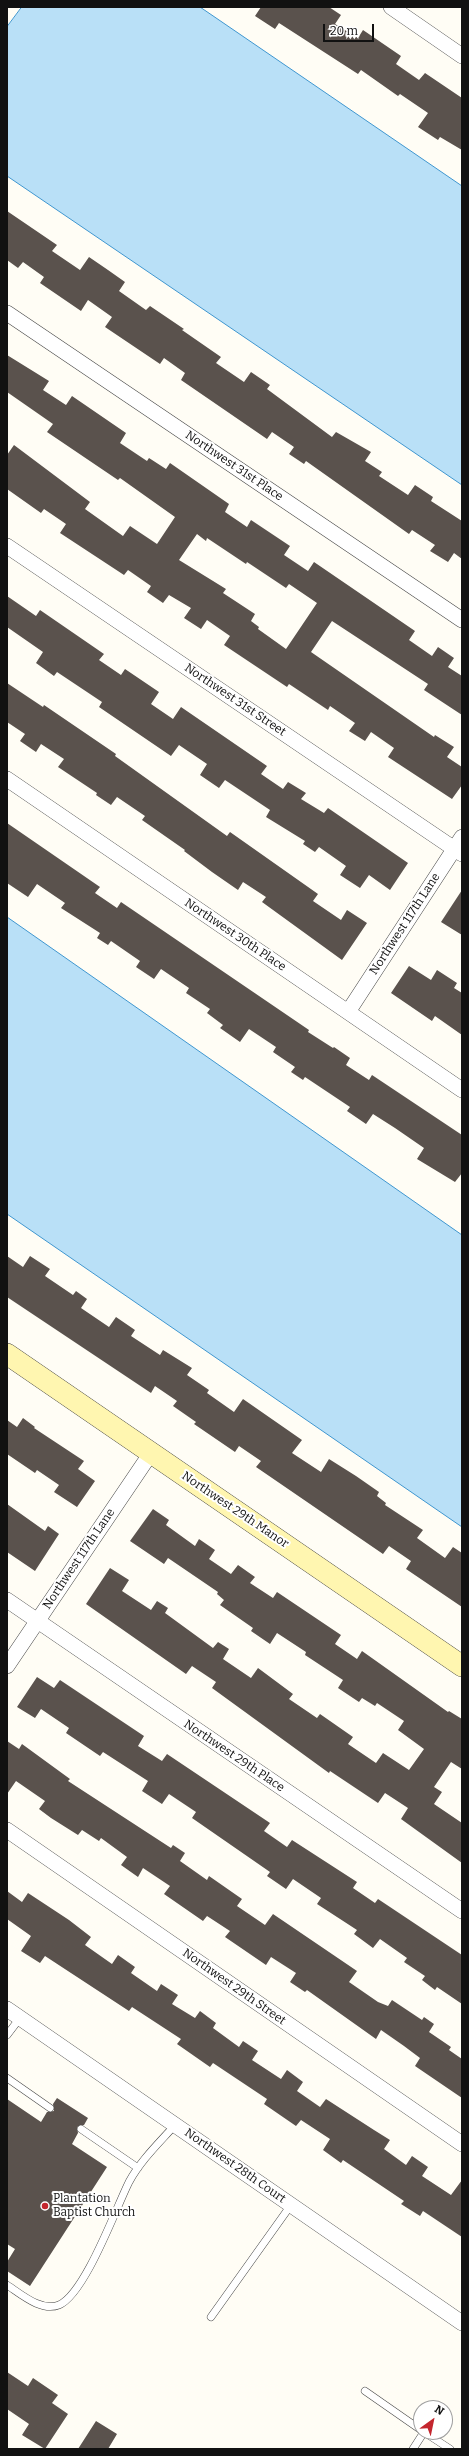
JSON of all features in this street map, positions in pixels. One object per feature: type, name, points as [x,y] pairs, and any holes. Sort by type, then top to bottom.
[{"type":"street","points":[[391,7],[462,56]]},
{"type":"street","name":"Northwest 31st Place","points":[[7,313],[462,620]]},
{"type":"street","name":"Northwest 31st Street","points":[[7,546],[459,847]]},
{"type":"street","name":"Northwest 30th Place","points":[[7,779],[462,1090]]},
{"type":"street","name":"Northwest 117th Lane","points":[[348,1012],[459,847]]},
{"type":"street","name":"Northwest 29th Manor","points":[[7,1354],[462,1666]]},
{"type":"street","name":"Northwest 117th Lane","points":[[7,1666],[151,1452]]},
{"type":"street","name":"Northwest 29th Place","points":[[7,1600],[462,1911]]},
{"type":"street","name":"Northwest 29th Street","points":[[7,1830],[462,2144]]},
{"type":"street","name":"Northwest 28th Court","points":[[7,2009],[462,2323]]},
{"type":"lane","points":[[7,2035],[20,2018]]},
{"type":"lane","points":[[7,2078],[50,2108]]},
{"type":"lane","points":[[7,2285],[32,2301],[47,2306],[59,2305],[72,2296],[138,2168],[175,2125]]},
{"type":"lane","points":[[81,2129],[138,2168]]},
{"type":"lane","points":[[211,2317],[291,2205]]},
{"type":"lane","points":[[365,2392],[413,2425]]},
{"type":"lane","points":[[413,2449],[419,2440]]},
{"type":"lane","points":[[436,2440],[450,2449]]},
{"type":"water","points":[[22,7],[200,7],[462,186],[462,485],[7,176],[7,27]]},
{"type":"water","points":[[7,917],[462,1235],[462,1527],[7,1214]]},
{"type":"building","points":[[261,7],[329,7],[341,15],[335,24],[358,38],[363,30],[401,56],[396,64],[419,80],[425,73],[462,98],[462,150],[440,137],[438,140],[418,127],[428,113],[400,94],[398,96],[361,70],[358,74],[279,23],[275,29],[255,16]]},
{"type":"building","points":[[7,211],[57,245],[52,251],[80,270],[89,257],[125,282],[119,291],[146,310],[150,306],[184,329],[182,330],[221,357],[216,363],[244,382],[251,372],[270,385],[267,389],[332,437],[336,432],[371,452],[365,461],[382,472],[379,476],[408,495],[415,485],[433,497],[431,501],[462,521],[462,559],[454,553],[448,562],[430,551],[435,545],[412,530],[409,534],[306,461],[304,464],[289,454],[294,447],[272,432],[267,439],[181,380],[185,373],[164,358],[160,364],[105,327],[112,317],[88,300],[81,311],[40,283],[44,277],[23,262],[18,268],[7,260]]},
{"type":"building","points":[[7,355],[49,381],[43,390],[66,405],[72,396],[126,433],[120,443],[147,461],[149,458],[166,469],[170,463],[229,504],[225,512],[247,527],[251,520],[290,546],[284,555],[308,571],[314,562],[415,631],[409,640],[432,656],[438,647],[454,658],[448,667],[462,676],[462,715],[424,690],[428,684],[332,621],[311,652],[434,737],[435,735],[454,747],[447,757],[462,767],[462,785],[452,799],[388,757],[394,748],[371,732],[365,741],[349,731],[355,723],[330,706],[328,710],[289,684],[287,687],[224,645],[230,636],[207,620],[201,629],[184,618],[191,608],[169,595],[163,603],[147,592],[151,586],[128,570],[124,575],[60,533],[66,524],[44,509],[41,513],[7,489],[7,455],[14,445],[90,502],[85,509],[123,536],[130,526],[157,544],[175,517],[120,478],[118,480],[47,432],[53,424],[7,392]],"holes":[[[197,534],[206,541],[207,538],[286,588],[289,584],[317,603],[286,649],[258,629],[259,627],[251,621],[255,614],[223,593],[226,589],[179,560]]]},
{"type":"building","points":[[7,596],[36,616],[40,610],[104,654],[99,660],[121,675],[125,669],[159,692],[151,704],[173,719],[181,707],[267,766],[261,774],[283,789],[288,782],[306,793],[301,799],[324,813],[328,808],[408,863],[390,890],[369,875],[360,888],[340,875],[346,866],[319,847],[315,852],[303,844],[305,841],[266,817],[270,810],[225,780],[219,788],[200,775],[207,764],[179,745],[171,756],[99,707],[102,702],[57,672],[54,676],[36,663],[43,652],[7,627]]},
{"type":"building","points":[[7,683],[43,707],[44,705],[116,754],[115,756],[227,836],[230,832],[318,894],[313,901],[341,920],[347,910],[367,923],[342,960],[262,902],[266,897],[243,882],[238,890],[142,820],[145,816],[117,797],[111,805],[96,795],[97,793],[58,767],[64,759],[41,744],[36,752],[20,741],[25,734],[7,722]]},
{"type":"building","points":[[7,823],[100,887],[95,893],[117,908],[121,902],[309,1030],[308,1032],[350,1058],[346,1065],[369,1080],[372,1075],[462,1135],[462,1173],[455,1182],[417,1159],[424,1148],[395,1128],[373,1114],[366,1124],[347,1111],[350,1107],[305,1077],[303,1080],[291,1072],[295,1067],[273,1052],[276,1047],[249,1029],[240,1042],[220,1028],[223,1025],[207,1013],[210,1009],[186,993],[189,988],[161,969],[154,979],[136,967],[140,961],[111,941],[108,945],[97,938],[100,933],[61,908],[65,903],[37,884],[28,897],[7,883]]},
{"type":"building","points":[[462,890],[462,935],[441,922]]},
{"type":"building","points":[[409,966],[431,980],[437,970],[457,983],[454,988],[462,993],[462,1035],[435,1016],[432,1021],[391,993]]},
{"type":"building","points":[[7,1256],[23,1267],[30,1256],[50,1269],[45,1276],[73,1295],[76,1291],[87,1299],[81,1308],[109,1327],[116,1317],[135,1330],[131,1336],[160,1355],[163,1350],[192,1368],[187,1375],[209,1390],[207,1393],[234,1412],[243,1399],[302,1440],[292,1453],[321,1472],[329,1459],[356,1476],[379,1492],[377,1496],[386,1503],[385,1505],[423,1530],[417,1538],[445,1558],[453,1547],[462,1553],[462,1607],[406,1569],[411,1561],[389,1546],[383,1554],[256,1467],[261,1461],[239,1446],[235,1452],[194,1424],[196,1422],[173,1406],[177,1401],[155,1386],[151,1393],[7,1297]]},
{"type":"building","points":[[23,1418],[35,1427],[34,1428],[84,1461],[78,1469],[95,1481],[77,1507],[54,1492],[59,1485],[37,1470],[35,1473],[7,1454],[7,1420],[17,1427]]},
{"type":"building","points":[[7,1504],[45,1531],[48,1526],[59,1534],[35,1571],[7,1552]]},
{"type":"building","points":[[153,1509],[169,1520],[166,1525],[195,1546],[199,1539],[215,1550],[209,1559],[231,1574],[238,1565],[255,1577],[250,1583],[273,1598],[277,1592],[341,1635],[335,1644],[357,1659],[362,1651],[448,1712],[449,1711],[462,1719],[462,1769],[451,1762],[434,1787],[442,1792],[434,1804],[462,1823],[462,1863],[401,1819],[408,1808],[385,1793],[378,1803],[330,1771],[329,1773],[212,1688],[216,1682],[192,1666],[186,1674],[86,1604],[110,1568],[129,1580],[122,1591],[151,1610],[157,1601],[168,1608],[165,1613],[213,1648],[218,1642],[229,1649],[223,1659],[251,1678],[258,1668],[293,1694],[289,1699],[317,1718],[320,1714],[353,1737],[348,1744],[376,1763],[383,1753],[409,1770],[424,1749],[398,1730],[404,1721],[377,1703],[375,1706],[362,1698],[359,1702],[338,1688],[343,1680],[305,1655],[306,1652],[277,1633],[270,1644],[251,1631],[253,1628],[220,1605],[224,1600],[217,1594],[218,1592],[168,1558],[164,1564],[130,1541]]},
{"type":"building","points":[[37,1677],[54,1688],[60,1680],[144,1736],[138,1746],[162,1761],[167,1754],[270,1823],[264,1831],[287,1847],[292,1840],[357,1882],[353,1888],[375,1903],[378,1899],[462,1955],[462,2004],[437,1987],[435,1990],[422,1980],[425,1976],[404,1962],[407,1958],[380,1939],[373,1948],[354,1934],[357,1930],[317,1904],[321,1898],[293,1879],[286,1889],[267,1876],[270,1872],[192,1818],[196,1812],[169,1794],[162,1804],[142,1791],[148,1781],[103,1752],[100,1756],[66,1733],[69,1728],[41,1709],[35,1718],[17,1707]]},
{"type":"building","points":[[7,1741],[19,1749],[22,1744],[70,1779],[68,1781],[171,1848],[173,1845],[185,1853],[180,1861],[207,1880],[209,1876],[242,1899],[237,1906],[265,1925],[273,1914],[357,1971],[349,1982],[378,2002],[388,2006],[392,2000],[422,2020],[424,2017],[434,2024],[429,2032],[451,2047],[449,2050],[462,2059],[462,2098],[415,2066],[420,2058],[381,2030],[376,2039],[307,1990],[305,1992],[290,1982],[296,1973],[271,1957],[266,1965],[225,1937],[230,1931],[207,1916],[203,1921],[164,1894],[170,1886],[143,1868],[138,1877],[121,1865],[127,1857],[101,1838],[99,1841],[82,1830],[78,1835],[51,1818],[39,1809],[45,1801],[16,1781],[7,1794]]},
{"type":"building","points":[[7,1891],[22,1902],[28,1893],[69,1920],[91,1937],[85,1945],[112,1964],[118,1955],[135,1967],[131,1973],[157,1991],[161,1984],[178,1995],[172,2004],[195,2018],[200,2011],[216,2023],[213,2028],[239,2047],[243,2041],[258,2051],[252,2060],[281,2079],[287,2070],[303,2082],[297,2091],[320,2107],[326,2099],[390,2140],[384,2149],[406,2165],[412,2156],[428,2167],[422,2176],[451,2195],[462,2180],[462,2237],[423,2211],[420,2216],[401,2204],[404,2201],[343,2160],[341,2163],[323,2150],[330,2139],[301,2120],[296,2126],[264,2104],[267,2099],[213,2063],[210,2067],[177,2044],[181,2039],[132,2007],[129,2011],[45,1956],[40,1963],[21,1951],[31,1936],[7,1919]]},
{"type":"building","name":"Plantation Baptist Church","points":[[57,2098],[88,2118],[84,2125],[77,2127],[78,2133],[72,2144],[107,2167],[30,2286],[7,2271],[7,2262],[15,2249],[7,2244],[7,2099],[41,2122],[47,2112],[54,2111],[53,2104]]},
{"type":"building","points":[[7,2372],[28,2386],[33,2378],[58,2395],[52,2403],[68,2414],[45,2449],[22,2435],[29,2424],[7,2409]]},
{"type":"building","points":[[96,2421],[117,2434],[108,2449],[78,2449]]},
{"type":"place","name":"Plantation Baptist Church","points":[[45,2206]]}]
